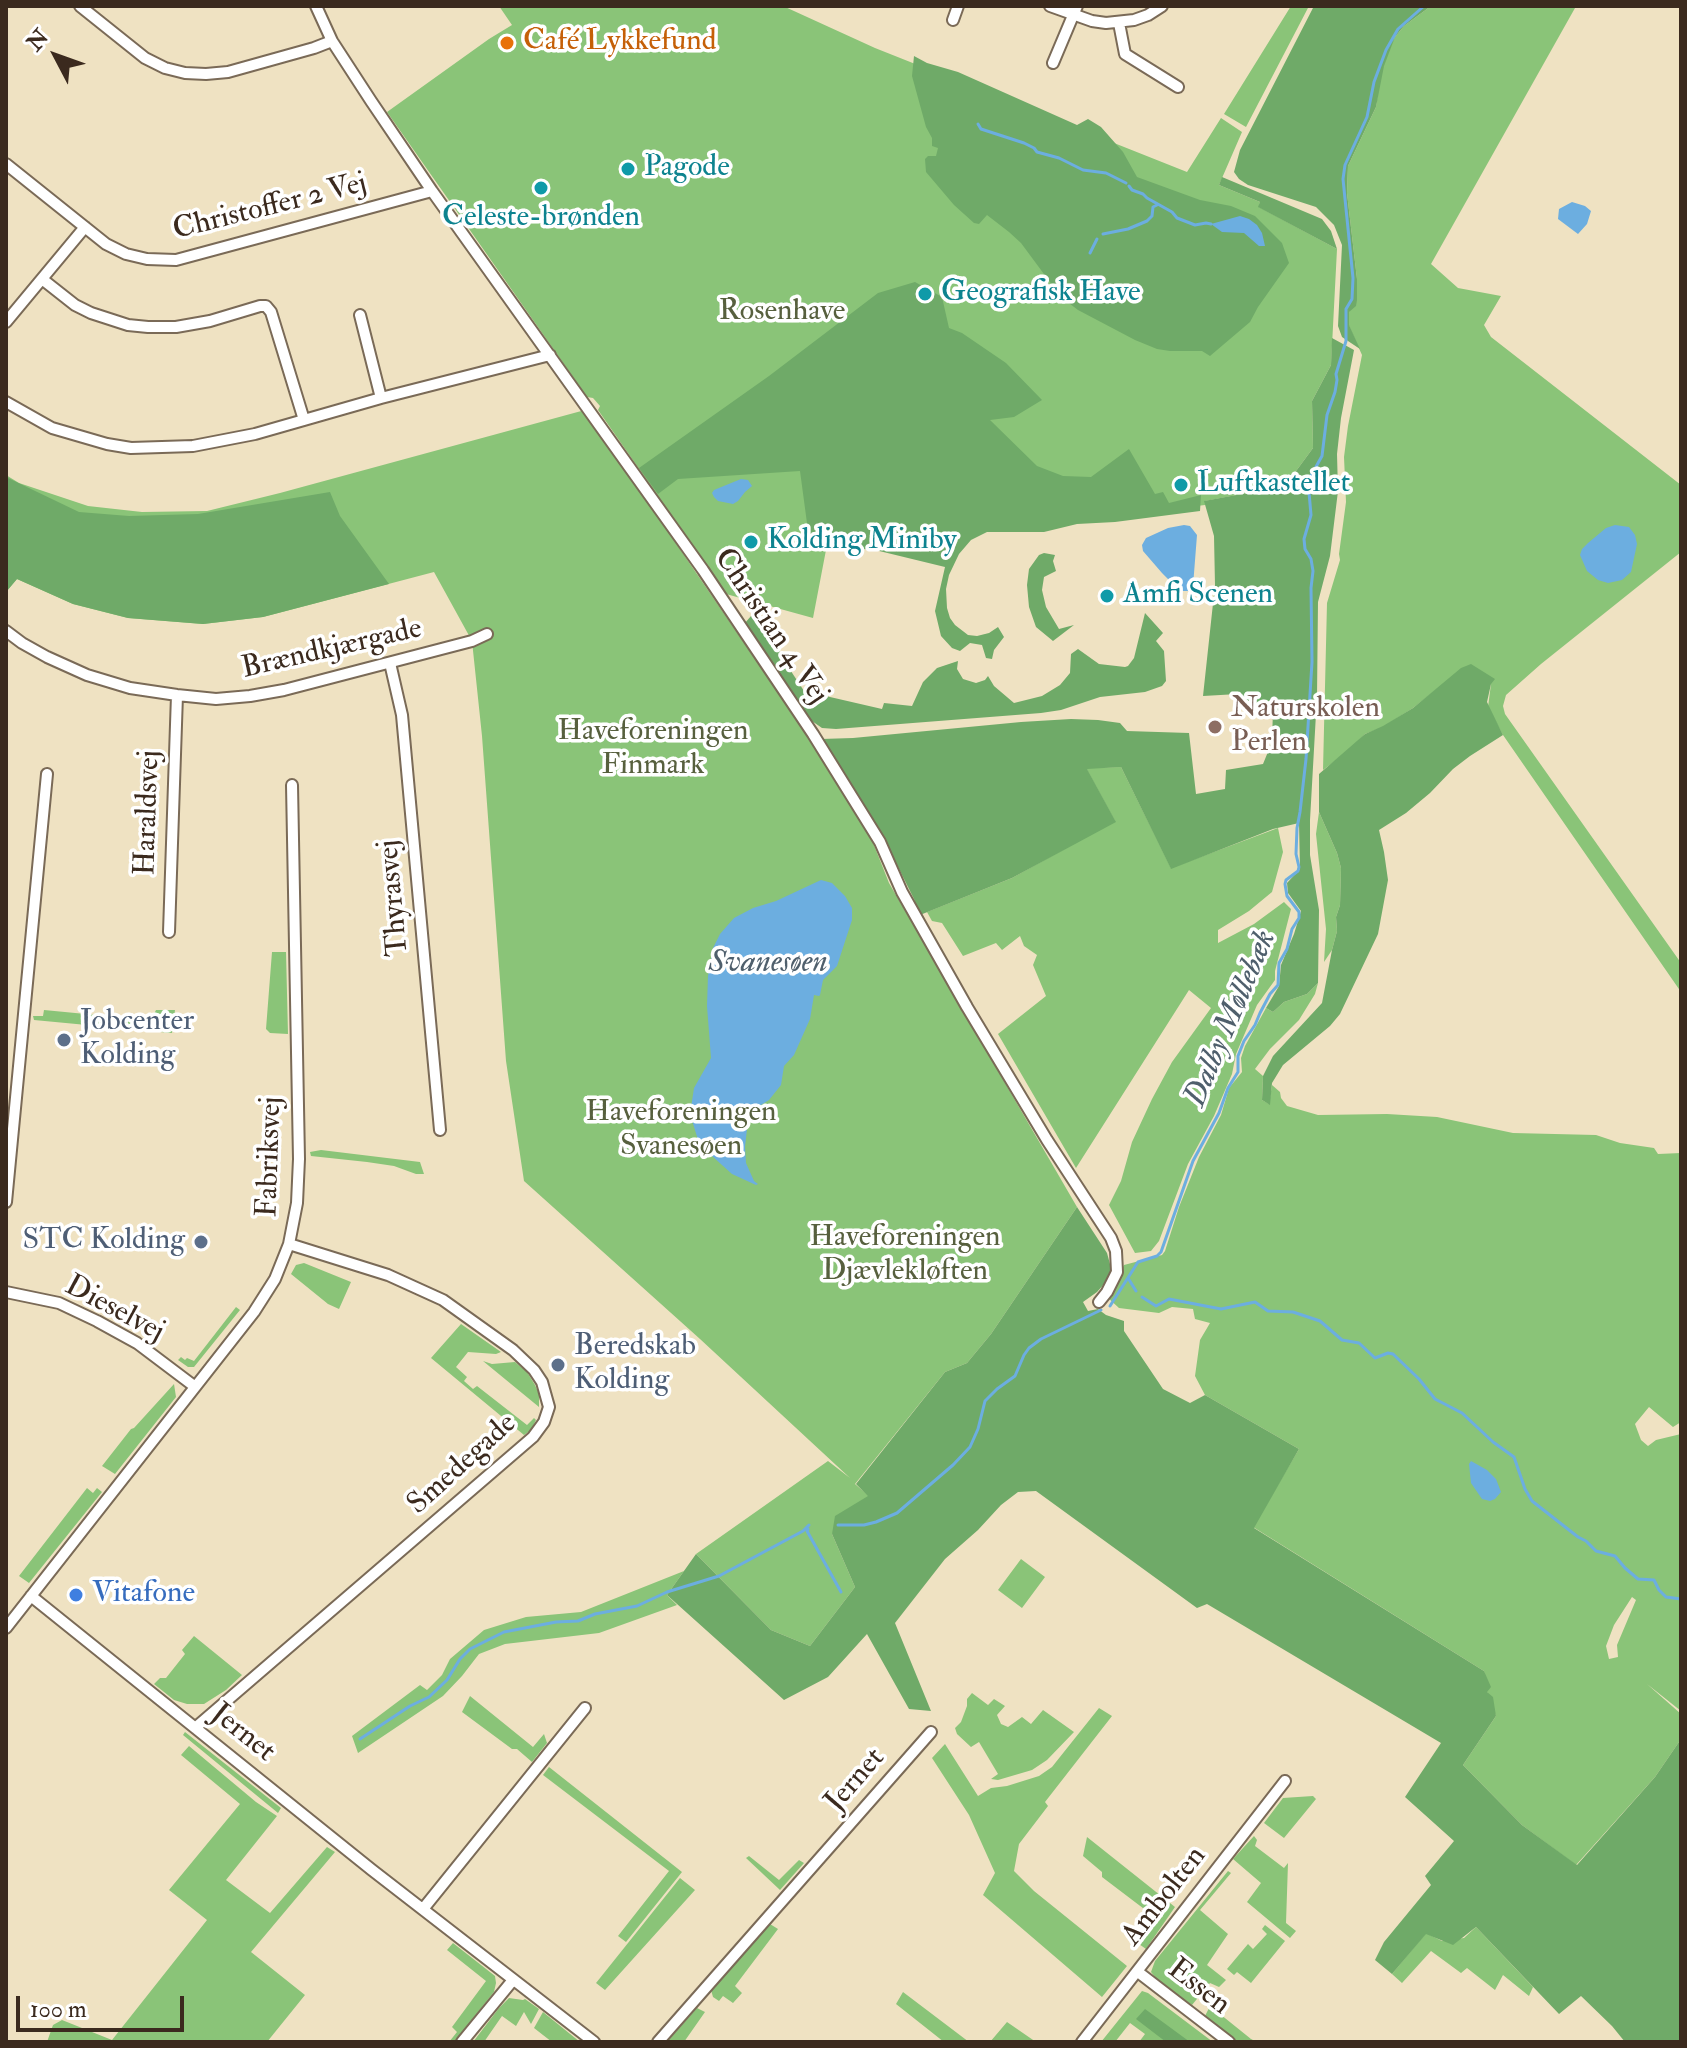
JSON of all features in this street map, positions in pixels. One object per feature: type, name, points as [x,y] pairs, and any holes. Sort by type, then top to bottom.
[{"type":"street","points":[[80,6],[145,58],[185,73],[228,72],[332,41]]},
{"type":"street","name":"Christian 4 Vej","points":[[316,6],[332,41],[432,191],[703,570],[850,792],[880,842],[902,892],[967,1007],[1047,1140],[1111,1238],[1117,1272],[1099,1302]]},
{"type":"street","points":[[953,20],[958,6]]},
{"type":"street","points":[[1050,6],[1075,11],[1092,21],[1119,23],[1148,15],[1162,6]]},
{"type":"street","points":[[1053,63],[1075,11]]},
{"type":"street","points":[[1119,23],[1125,54],[1178,87]]},
{"type":"street","name":"Christoffer 2 Vej","points":[[6,164],[106,244],[126,254],[147,259],[176,260],[432,191]]},
{"type":"street","points":[[6,322],[85,227]]},
{"type":"street","points":[[42,279],[75,305],[128,325],[176,327],[266,306],[271,312],[304,420]]},
{"type":"street","points":[[360,315],[381,398]]},
{"type":"street","points":[[6,402],[52,428],[107,444],[131,448],[193,446],[550,355]]},
{"type":"street","name":"Brændkjærgade","points":[[6,631],[47,657],[87,675],[130,688],[216,699],[284,690],[472,641],[487,634]]},
{"type":"street","name":"Thyrasvej","points":[[390,663],[402,715],[440,1130]]},
{"type":"street","name":"Haraldsvej","points":[[169,932],[177,695]]},
{"type":"street","points":[[6,1202],[47,774]]},
{"type":"street","name":"Fabriksvej","points":[[6,1628],[254,1312],[275,1279],[289,1244],[297,1203],[299,1159],[292,785]]},
{"type":"street","name":"Smedegade","points":[[195,1728],[533,1437],[544,1422],[549,1407],[542,1382],[534,1370],[513,1350],[443,1300],[388,1275],[289,1244]]},
{"type":"street","name":"Dieselvej","points":[[6,1292],[59,1303],[99,1322],[137,1343],[194,1386]]},
{"type":"street","name":"Jernet","points":[[31,1596],[594,2042]]},
{"type":"street","points":[[423,1909],[585,1708]]},
{"type":"street","name":"Jernet","points":[[658,2042],[931,1732]]},
{"type":"street","name":"Ambolten","points":[[1082,2042],[1285,1781]]},
{"type":"street","name":"Essen","points":[[1138,1972],[1229,2042]]},
{"type":"street","points":[[462,2042],[513,1980]]},
{"type":"green space","name":"Geografisk Have","points":[[499,6],[783,6],[875,48],[1187,172],[1221,118],[1242,132],[1219,185],[1260,202],[1259,207],[1337,249],[1331,365],[1312,401],[1313,448],[1285,486],[1205,501],[1205,505],[826,550],[813,618],[726,594],[598,410],[600,406],[593,398],[587,397],[387,112],[512,25]]},
{"type":"green space","points":[[1291,6],[1309,6],[1246,127],[1224,114]]},
{"type":"green space","points":[[1314,6],[1431,6],[1404,26],[1395,37],[1384,66],[1376,107],[1348,166],[1347,193],[1357,279],[1356,306],[1349,312],[1349,325],[1360,349],[1342,337],[1338,326],[1342,245],[1334,225],[1316,207],[1248,185],[1234,172],[1240,150]]},
{"type":"green space","points":[[1431,6],[1575,8],[1431,264],[1458,288],[1501,296],[1484,325],[1491,337],[1681,485],[1681,552],[1541,664],[1506,695],[1503,706],[1505,714],[1681,963],[1681,992],[1503,735],[1488,707],[1491,684],[1437,689],[1383,727],[1365,734],[1323,770],[1327,603],[1340,560],[1346,502],[1344,457],[1362,355],[1349,326],[1357,279],[1347,193],[1348,166],[1376,107],[1380,77],[1395,37],[1404,26]]},
{"type":"green space","points":[[914,56],[958,72],[1077,125],[1088,119],[1101,127],[1123,152],[1137,177],[1255,216],[1282,243],[1289,263],[1250,322],[1210,356],[1202,351],[1170,351],[1135,340],[1078,310],[1061,297],[1021,243],[987,215],[979,224],[974,223],[926,172],[925,159],[936,156],[938,148],[932,146],[912,76]]},
{"type":"green space","points":[[1222,177],[1322,219],[1331,231],[1337,249],[1258,207],[1260,202],[1219,185]]},
{"type":"green space","points":[[915,282],[942,297],[949,328],[962,333],[1006,363],[1042,400],[1014,417],[990,420],[1037,466],[1063,476],[1091,477],[1129,449],[1155,494],[1163,492],[1169,503],[1201,495],[1200,511],[1077,524],[1044,532],[987,532],[971,540],[959,554],[949,575],[947,608],[955,625],[968,635],[989,633],[998,627],[1004,637],[994,650],[992,659],[986,658],[982,645],[970,643],[960,651],[952,648],[941,636],[935,611],[945,567],[871,549],[826,550],[817,546],[809,538],[800,471],[678,479],[658,494],[639,468],[769,376],[878,293]]},
{"type":"green space","points":[[1332,338],[1354,350],[1341,418],[1337,454],[1338,491],[1330,556],[1318,602],[1310,855],[1319,910],[1318,983],[1307,994],[1284,1002],[1273,1012],[1266,1008],[1279,986],[1281,965],[1301,911],[1288,893],[1287,883],[1300,869],[1299,823],[1273,829],[1171,869],[1121,767],[1087,769],[1116,822],[1012,878],[920,915],[880,831],[821,739],[1021,722],[1098,720],[1120,723],[1127,731],[1189,733],[1196,794],[1225,789],[1226,770],[1263,764],[1272,742],[1273,709],[1244,710],[1238,694],[1203,696],[1215,585],[1214,536],[1204,501],[1285,486],[1313,448],[1312,401],[1331,365]]},
{"type":"green space","points":[[585,410],[828,766],[872,840],[889,883],[1077,1207],[991,1334],[967,1363],[945,1372],[855,1484],[869,1496],[832,1534],[855,1587],[810,1646],[771,1630],[696,1554],[828,1461],[850,1478],[524,1181],[506,1061],[472,641],[434,572],[263,617],[203,624],[128,618],[73,604],[17,579],[6,592],[6,475],[19,483],[88,506],[142,512],[207,511]]},
{"type":"green space","points":[[6,477],[79,512],[129,516],[198,514],[330,492],[340,516],[389,584],[263,617],[203,624],[128,618],[73,604],[17,579],[6,592]]},
{"type":"green space","points":[[1044,553],[1055,555],[1056,571],[1044,577],[1042,590],[1046,607],[1059,629],[1074,625],[1053,641],[1036,627],[1029,607],[1029,569]]},
{"type":"green space","points":[[1145,613],[1163,633],[1156,641],[1164,651],[1166,681],[1162,686],[1145,692],[1100,697],[1041,713],[836,729],[822,728],[809,719],[745,623],[751,616],[760,617],[804,691],[882,709],[884,703],[912,706],[923,682],[937,668],[958,661],[957,669],[963,679],[976,683],[988,676],[994,686],[1014,703],[1042,696],[1060,685],[1070,673],[1071,654],[1078,649],[1099,664],[1128,666],[1134,658]]},
{"type":"green space","points":[[1471,664],[1495,679],[1487,702],[1503,735],[1453,769],[1406,813],[1379,830],[1388,880],[1378,934],[1340,1014],[1283,1065],[1272,1083],[1270,1105],[1262,1100],[1263,1076],[1273,1056],[1322,1003],[1337,931],[1341,868],[1319,812],[1319,774],[1365,734],[1413,708],[1461,668]]},
{"type":"green space","points":[[1121,767],[1171,868],[1278,828],[1283,852],[1272,892],[1218,930],[1218,943],[1254,924],[1284,902],[1291,909],[1275,980],[1257,1005],[1236,1054],[1232,1074],[1188,1164],[1159,1241],[1151,1251],[1135,1253],[1109,1205],[1152,1099],[1172,1062],[1211,1008],[1189,990],[1076,1168],[998,1034],[1046,996],[1033,965],[1037,955],[1024,946],[1020,936],[1002,950],[996,943],[963,956],[942,923],[932,921],[927,912],[1012,878],[1115,821],[1086,768]]},
{"type":"green space","points":[[1319,812],[1341,868],[1337,931],[1332,950],[1324,962],[1326,929],[1316,834]]},
{"type":"green space","points":[[272,952],[286,952],[288,1034],[270,1033],[266,1029]]},
{"type":"green space","points":[[1318,983],[1299,1020],[1255,1069],[1263,1076],[1262,1100],[1269,1104],[1272,1085],[1280,1092],[1287,1106],[1318,1115],[1437,1117],[1513,1133],[1596,1135],[1620,1143],[1654,1148],[1658,1154],[1681,1153],[1681,1422],[1673,1427],[1649,1407],[1635,1424],[1641,1440],[1648,1446],[1656,1440],[1681,1434],[1681,1711],[1647,1684],[1681,1714],[1681,1739],[1655,1777],[1576,1865],[1522,1825],[1463,1765],[1496,1716],[1487,1692],[1484,1671],[1253,1527],[1299,1449],[1205,1395],[1195,1376],[1200,1340],[1210,1323],[1195,1319],[1193,1309],[1172,1307],[1159,1313],[1119,1308],[1107,1297],[1124,1265],[1162,1255],[1165,1251],[1199,1157],[1221,1115],[1229,1088],[1242,1072],[1241,1058],[1245,1046],[1266,1008],[1273,1012],[1284,1002],[1307,994]],"holes":[[[1632,1597],[1636,1600],[1617,1645],[1618,1657],[1609,1659],[1606,1646],[1614,1625]]]},
{"type":"green space","points":[[44,1010],[151,1020],[156,1010],[175,1010],[172,1033],[34,1020],[33,1016],[43,1016]]},
{"type":"green space","points":[[321,1150],[420,1162],[424,1174],[394,1166],[311,1156],[310,1152]]},
{"type":"green space","points":[[1077,1207],[1107,1253],[1110,1264],[1110,1274],[1105,1283],[1083,1302],[1088,1311],[1098,1309],[1124,1321],[1124,1331],[1163,1389],[1190,1403],[1205,1395],[1299,1449],[1254,1528],[1484,1671],[1491,1687],[1487,1692],[1493,1697],[1496,1716],[1463,1765],[1522,1825],[1577,1865],[1655,1777],[1681,1739],[1681,2042],[1625,2042],[1581,1996],[1559,2014],[1476,1927],[1453,1945],[1426,1934],[1392,1974],[1375,1960],[1384,1942],[1431,1885],[1425,1876],[1454,1841],[1405,1797],[1441,1743],[1207,1604],[1197,1608],[1036,1491],[1018,1492],[1001,1505],[945,1559],[895,1623],[931,1711],[909,1709],[867,1634],[828,1677],[784,1700],[667,1595],[696,1554],[771,1630],[810,1646],[855,1587],[832,1534],[835,1516],[868,1496],[856,1484],[945,1372],[967,1363],[991,1334]]},
{"type":"green space","points":[[304,1263],[351,1282],[339,1309],[328,1304],[291,1274],[296,1265]]},
{"type":"green space","points":[[236,1307],[240,1310],[194,1367],[188,1367],[178,1360],[181,1357],[194,1361]]},
{"type":"green space","points":[[461,1324],[501,1352],[468,1352],[456,1367],[467,1377],[464,1381],[473,1389],[477,1386],[527,1425],[534,1418],[536,1420],[524,1435],[431,1358]]},
{"type":"green space","points":[[483,1361],[492,1364],[515,1362],[527,1372],[535,1385],[539,1407]]},
{"type":"green space","points":[[174,1384],[176,1397],[115,1474],[102,1466],[131,1429]]},
{"type":"green space","points":[[87,1488],[93,1493],[97,1488],[102,1492],[29,1583],[19,1576]]},
{"type":"green space","points":[[1021,1559],[1045,1577],[1022,1608],[998,1590]]},
{"type":"green space","points":[[684,1571],[667,1595],[677,1605],[599,1633],[505,1644],[479,1654],[443,1696],[358,1753],[352,1736],[420,1685],[427,1690],[442,1675],[450,1659],[484,1630],[526,1617],[581,1612]]},
{"type":"green space","points":[[194,1636],[242,1675],[204,1704],[174,1700],[154,1684],[160,1678],[166,1678],[185,1654],[182,1650]]},
{"type":"green space","points":[[972,1693],[988,1705],[994,1699],[1005,1706],[997,1715],[1001,1724],[1008,1727],[1022,1717],[1031,1724],[1043,1710],[1074,1732],[1047,1760],[1032,1770],[998,1780],[991,1779],[998,1774],[979,1742],[971,1747],[955,1728],[961,1722],[967,1699]]},
{"type":"green space","points":[[470,1696],[533,1747],[544,1734],[547,1743],[532,1762],[462,1712]]},
{"type":"green space","points":[[1099,1708],[1112,1716],[1045,1802],[1048,1806],[1019,1844],[1014,1871],[1034,1891],[1127,1966],[1102,1997],[983,1895],[995,1873],[969,1815],[932,1758],[945,1744],[978,1796],[991,1788],[1039,1776],[1052,1767]]},
{"type":"green space","points":[[185,1732],[281,1808],[278,1813],[183,1735]]},
{"type":"green space","points":[[189,1746],[277,1816],[226,1880],[270,1913],[327,1847],[335,1852],[251,1952],[305,1995],[267,2042],[47,2042],[53,2025],[62,2020],[112,2040],[207,1920],[169,1890],[240,1804],[181,1755]]},
{"type":"green space","points":[[549,1767],[682,1872],[626,1942],[618,1936],[669,1871],[543,1775]]},
{"type":"green space","points":[[1313,1796],[1316,1799],[1284,1838],[1264,1823],[1283,1798]]},
{"type":"green space","points":[[1254,1836],[1257,1840],[1255,1846],[1284,1868],[1288,1863],[1286,1923],[1296,1931],[1290,1938],[1247,1902],[1261,1883],[1233,1859]]},
{"type":"green space","points":[[1087,1837],[1175,1907],[1146,1949],[1139,1944],[1156,1918],[1102,1877],[1102,1872],[1083,1856]]},
{"type":"green space","points":[[749,1856],[779,1880],[799,1860],[804,1863],[780,1890],[746,1858]]},
{"type":"green space","points":[[1228,1871],[1231,1873],[1200,1910],[1228,1934],[1207,1965],[1226,1980],[1219,1987],[1210,1983],[1192,2005],[1160,1983],[1151,1972],[1155,1961]]},
{"type":"green space","points":[[680,1878],[695,1890],[605,1990],[596,1983]]},
{"type":"green space","points":[[770,1924],[778,1929],[735,1986],[742,1993],[733,2003],[723,1996],[719,2001],[713,1997],[711,1990]]},
{"type":"green space","points":[[1265,1925],[1285,1941],[1251,1983],[1237,1972],[1234,1975],[1227,1969],[1248,1944],[1253,1949],[1267,1934],[1262,1929]]},
{"type":"green space","points":[[1476,1927],[1533,1987],[1529,1996],[1503,1975],[1495,1990],[1467,1968],[1461,1973],[1431,1951],[1402,1983],[1392,1974],[1426,1933],[1442,1941],[1464,1938]]},
{"type":"green space","points":[[453,1943],[495,1976],[496,1983],[494,1992],[454,2042],[449,2042],[457,2032],[452,2027],[486,1981],[447,1950]]},
{"type":"green space","points":[[1142,1991],[1213,2042],[1139,2042],[1145,2034],[1130,2023],[1115,2042],[1101,2042]]},
{"type":"green space","points":[[903,1992],[969,2042],[944,2042],[896,2004]]},
{"type":"green space","points":[[509,1998],[525,1999],[539,2009],[531,2024],[524,2012],[516,2026],[502,2016],[484,2042],[473,2042],[499,2008]]},
{"type":"green space","points":[[1210,2006],[1257,2042],[1238,2042],[1205,2016]]},
{"type":"green space","points":[[697,2008],[705,2012],[684,2042],[667,2042]]},
{"type":"green space","points":[[1145,2009],[1190,2042],[1166,2042],[1136,2019]]},
{"type":"green space","points":[[543,2012],[580,2042],[552,2042],[534,2028]]},
{"type":"green space","points":[[1007,2022],[1036,2042],[990,2042]]},
{"type":"water","points":[[1572,202],[1591,211],[1587,224],[1578,234],[1558,219],[1559,209]]},
{"type":"water","points":[[1240,216],[1257,225],[1265,246],[1259,246],[1244,233],[1222,232],[1211,224]]},
{"type":"water","points":[[741,479],[748,480],[752,486],[738,501],[733,504],[714,497],[714,490]]},
{"type":"water","points":[[1184,525],[1190,526],[1197,535],[1193,586],[1188,591],[1177,588],[1162,573],[1143,551],[1142,545],[1146,538]]},
{"type":"water","points":[[1615,525],[1629,527],[1637,544],[1631,572],[1622,580],[1608,583],[1587,571],[1580,555],[1588,543],[1606,528]]},
{"type":"water","name":"Svanesøen","points":[[821,880],[832,883],[845,896],[852,908],[852,920],[837,966],[823,980],[820,995],[814,995],[810,1019],[794,1055],[784,1066],[781,1085],[769,1100],[748,1113],[744,1121],[747,1129],[746,1163],[756,1185],[732,1174],[699,1143],[690,1114],[694,1088],[711,1058],[707,1006],[713,948],[734,918]]},
{"type":"water","points":[[1471,1461],[1496,1479],[1501,1492],[1495,1499],[1482,1499],[1471,1483]]},
{"type":"waterway","name":"Dalby Møllebæk","points":[[1110,1306],[1138,1262],[1161,1252],[1193,1161],[1238,1072],[1238,1056],[1244,1041],[1278,985],[1279,963],[1299,918],[1299,912],[1287,896],[1285,884],[1299,867],[1297,828],[1306,759],[1312,662],[1313,571],[1304,539],[1311,515],[1308,481],[1322,456],[1327,415],[1346,341],[1346,309],[1352,299],[1353,278],[1343,179],[1345,165],[1367,117],[1374,82],[1386,50],[1398,29],[1424,6]]},
{"type":"waterway","points":[[978,124],[981,129],[1024,143],[1037,152],[1059,158],[1083,170],[1106,173],[1126,183]]},
{"type":"waterway","points":[[1129,186],[1177,218],[1195,225],[1211,224]]},
{"type":"waterway","points":[[1103,234],[1147,221],[1157,205]]},
{"type":"waterway","points":[[1090,253],[1097,239]]},
{"type":"waterway","name":"Dalby Møllebæk","points":[[1128,1278],[1136,1291]]},
{"type":"waterway","name":"Dalby Møllebæk","points":[[1142,1297],[1156,1306],[1169,1299],[1221,1309],[1255,1302],[1268,1311],[1293,1312],[1320,1321],[1342,1340],[1359,1343],[1375,1358],[1393,1354],[1435,1399],[1462,1413],[1514,1457],[1532,1501],[1596,1551],[1615,1556],[1638,1579],[1654,1580],[1666,1597],[1681,1599]]},
{"type":"waterway","points":[[838,1525],[864,1525],[897,1513],[970,1447],[985,1401],[1015,1376],[1029,1348],[1101,1310]]},
{"type":"waterway","points":[[360,1739],[429,1697],[447,1680],[470,1649],[504,1632],[578,1621],[595,1614],[637,1606],[667,1592],[719,1576],[809,1525]]},
{"type":"waterway","points":[[808,1529],[841,1592]]},
{"type":"place","name":"Café Lykkefund","points":[[507,43]]},
{"type":"place","name":"Pagode","points":[[628,169]]},
{"type":"place","name":"Celeste-brønden","points":[[541,188]]},
{"type":"place","name":"Geografisk Have","points":[[925,294]]},
{"type":"place","name":"Luftkastellet","points":[[1181,485]]},
{"type":"place","name":"Kolding Miniby","points":[[751,542]]},
{"type":"place","name":"Amfi Scenen","points":[[1107,596]]},
{"type":"place","name":"Naturskolen Perlen","points":[[1215,727]]},
{"type":"place","name":"Jobcenter Kolding","points":[[64,1040]]},
{"type":"place","name":"STC Kolding","points":[[201,1242]]},
{"type":"place","name":"Beredskab Kolding","points":[[558,1365]]},
{"type":"place","name":"Vitafone","points":[[76,1595]]},
{"type":"park label","name":"Rosenhave","points":[[782,313]]},
{"type":"park label","name":"Haveforeningen Finmark","points":[[653,750]]},
{"type":"park label","name":"Haveforeningen Svanesøen","points":[[681,1131]]},
{"type":"park label","name":"Haveforeningen Djævlekløften","points":[[905,1256]]}]
